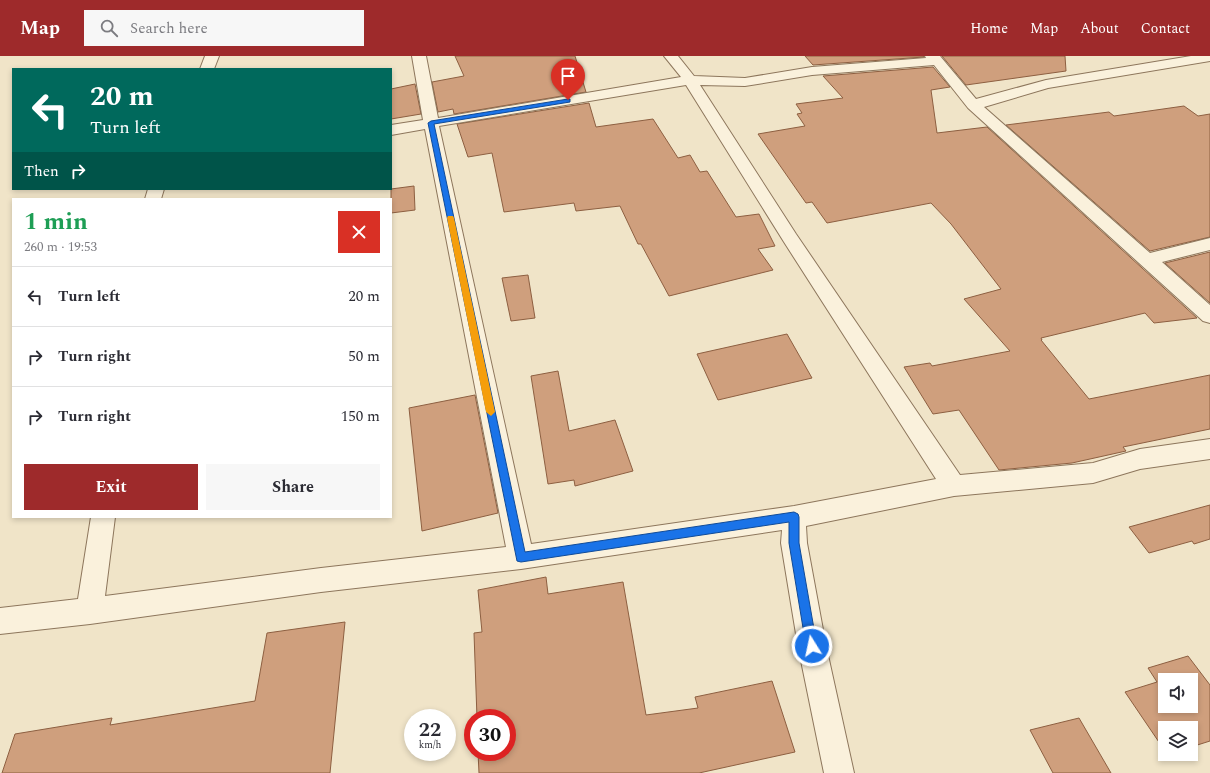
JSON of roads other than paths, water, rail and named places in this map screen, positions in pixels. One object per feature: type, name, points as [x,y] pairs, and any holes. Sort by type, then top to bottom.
[{"type":"street","points":[[207,68],[212,56]]},
{"type":"street","points":[[419,56],[431,123],[521,557]]},
{"type":"street","points":[[671,56],[690,80],[790,238],[954,486]]},
{"type":"street","points":[[392,130],[690,80],[745,82],[812,71],[935,58],[973,104],[1210,316]]},
{"type":"street","points":[[973,104],[1046,84],[1210,58]]},
{"type":"street","points":[[1146,260],[1210,244]]},
{"type":"street","points":[[0,621],[90,611],[321,580],[521,557],[794,517],[954,486],[1093,473],[1140,459],[1210,448]]},
{"type":"street","points":[[794,517],[794,543],[812,646],[839,773]]},
{"type":"street","points":[[90,611],[103,518]]}]
